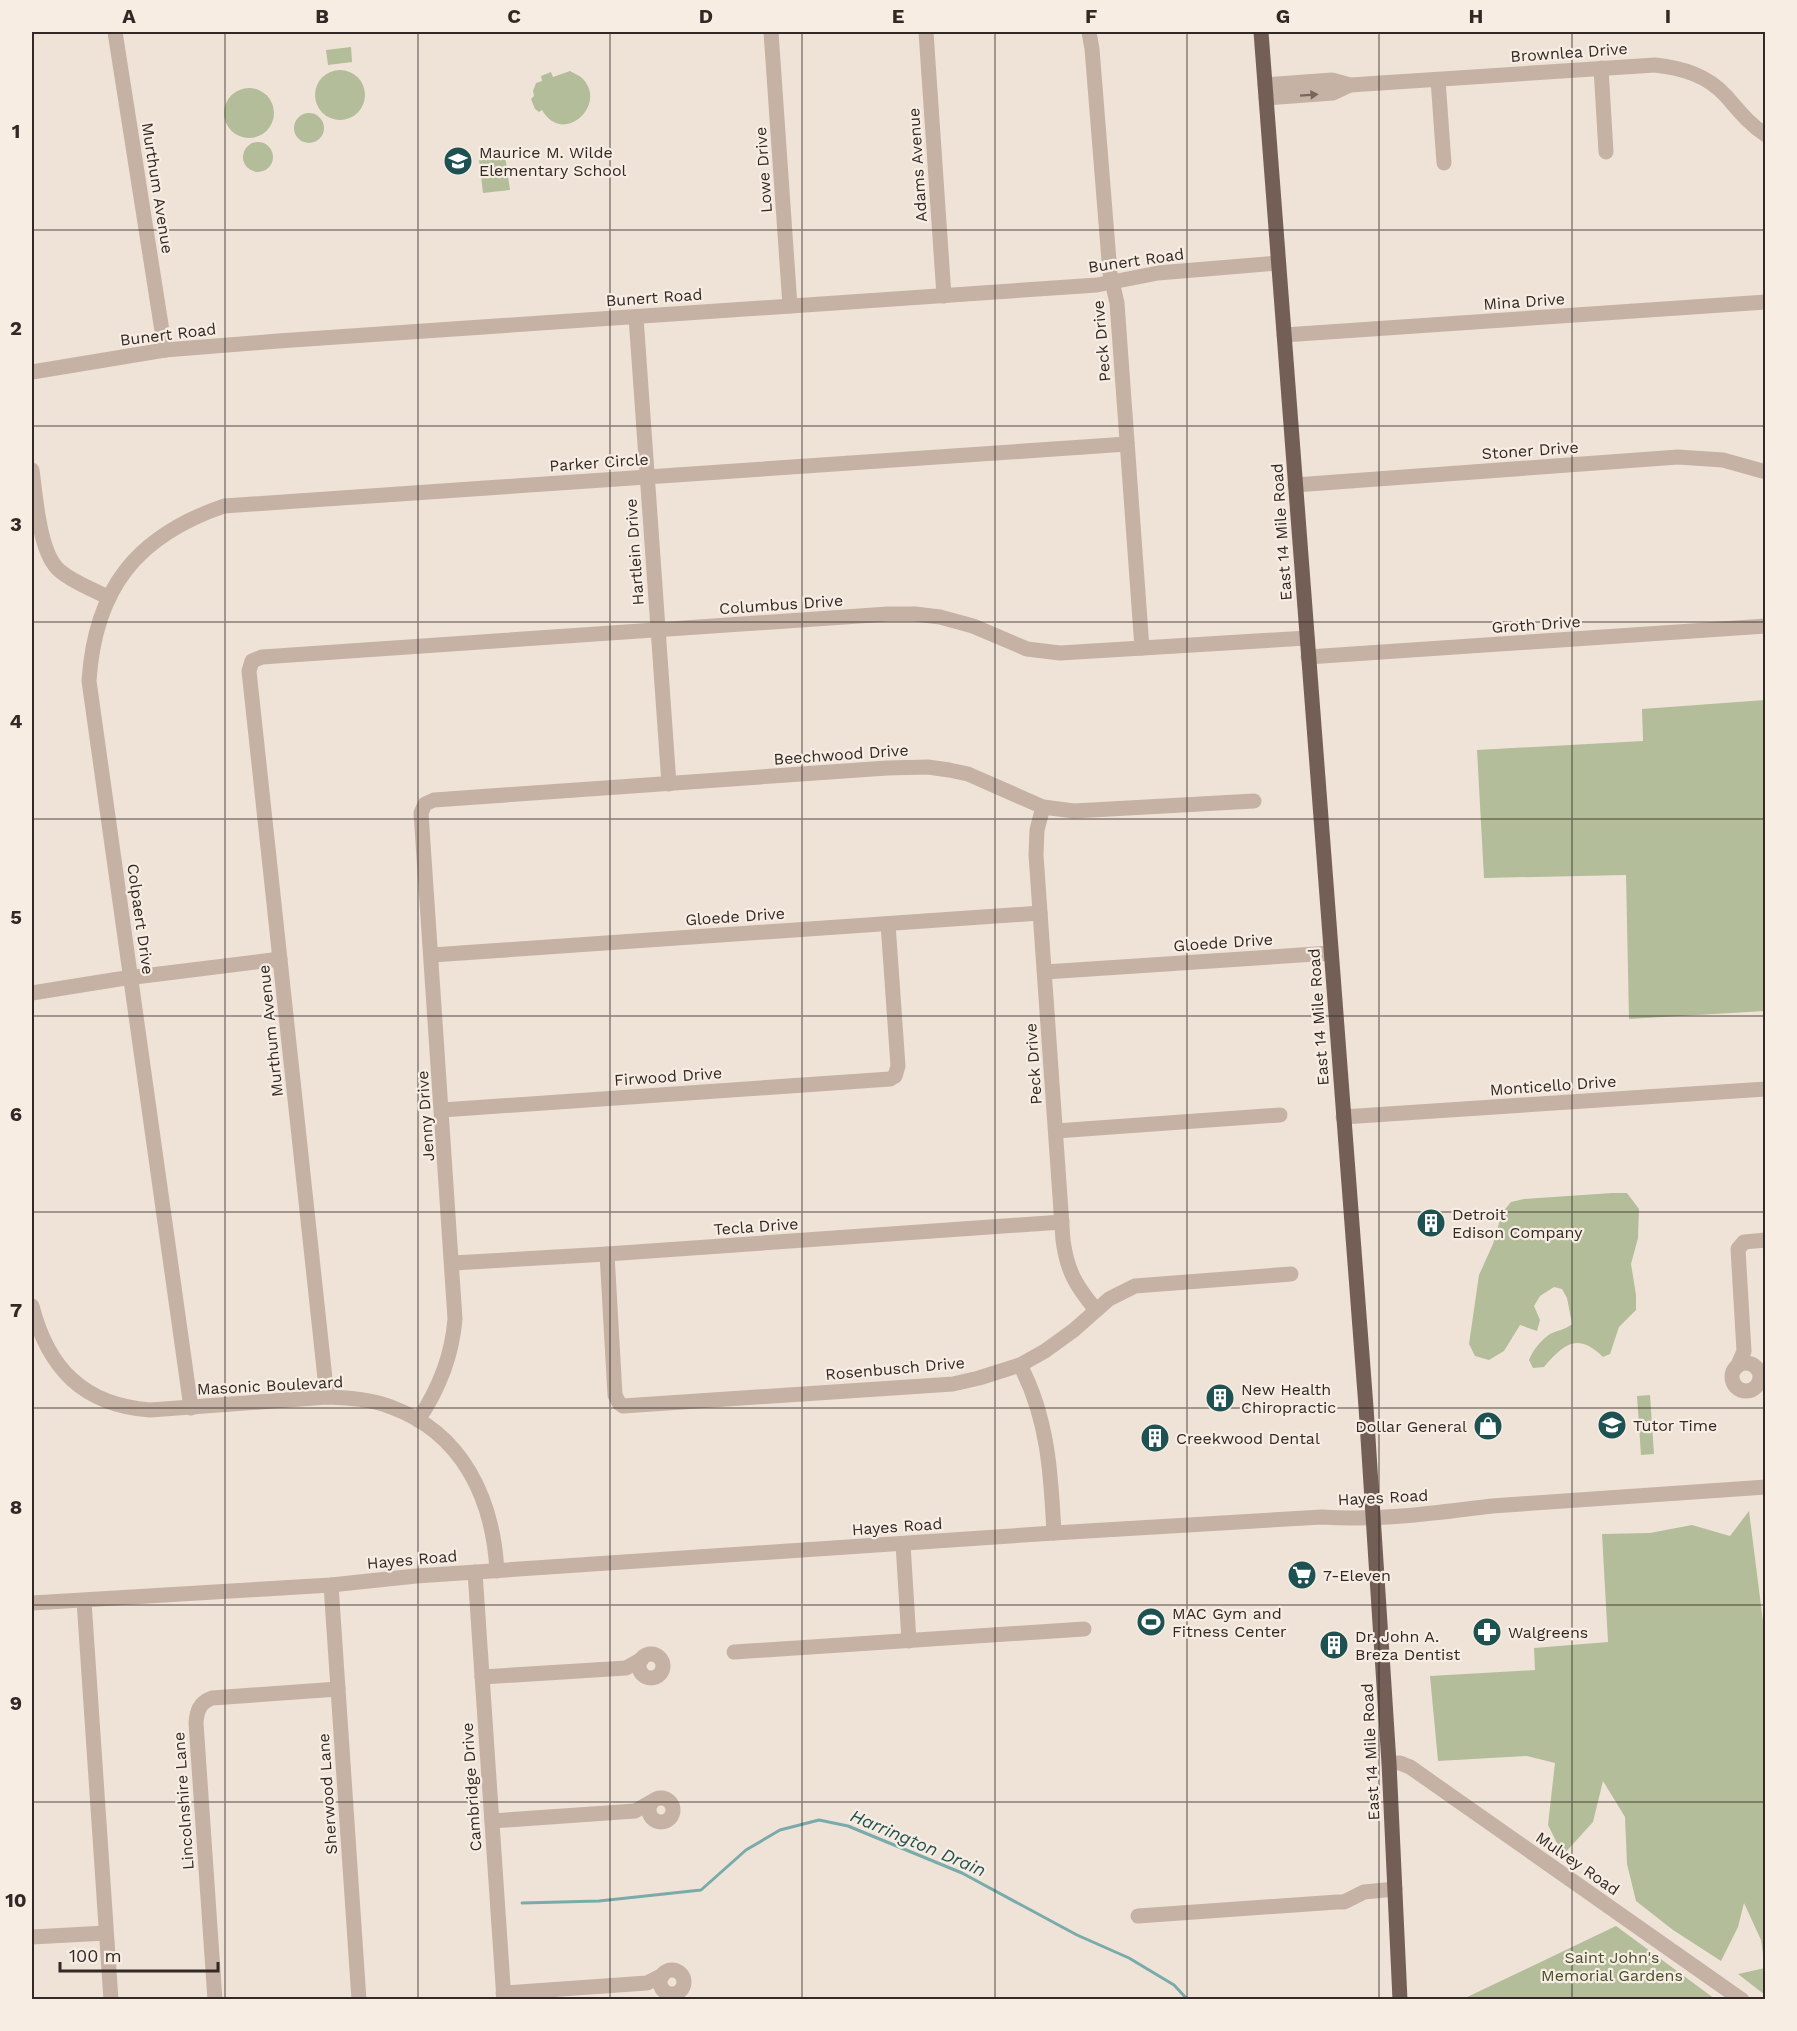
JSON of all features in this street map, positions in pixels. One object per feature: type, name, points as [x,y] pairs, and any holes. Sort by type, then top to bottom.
[{"type":"main road","name":"East 14 Mile Road","points":[[1261,32],[1373,1516],[1389,1763],[1400,2000]]},
{"type":"street","name":"Murthum Avenue","points":[[115,32],[165,350]]},
{"type":"street","name":"Lowe Drive","points":[[771,32],[790,306]]},
{"type":"street","name":"Adams Avenue","points":[[927,32],[944,296]]},
{"type":"street","name":"Peck Drive","points":[[1089,32],[1110,273],[1117,303],[1142,648]]},
{"type":"street","name":"Brownlea Drive","points":[[1266,91],[1332,80],[1350,85],[1655,65],[1692,72],[1724,94],[1752,126],[1766,135]]},
{"type":"street","points":[[1601,68],[1606,152]]},
{"type":"street","points":[[1438,80],[1444,164]]},
{"type":"street","name":"Bunert Road","points":[[32,372],[165,350],[1113,284],[1158,273],[1278,263]]},
{"type":"street","name":"Mina Drive","points":[[1284,335],[1766,302]]},
{"type":"street","name":"Hartlein Drive","points":[[636,316],[669,784]]},
{"type":"street","name":"Parker Circle","points":[[109,598],[120,578],[151,543],[170,529],[195,516],[224,506],[1127,444]]},
{"type":"street","name":"Stoner Drive","points":[[1295,485],[1678,457],[1723,460],[1766,472]]},
{"type":"street","points":[[32,470],[42,530],[51,563],[69,578],[109,598]]},
{"type":"street","name":"Colpaert Drive","points":[[109,598],[93,641],[90,681],[191,1408]]},
{"type":"street","name":"Columbus Drive","points":[[252,661],[262,657],[915,614],[959,622],[1012,643],[1040,651],[1075,653],[1307,638]]},
{"type":"street","name":"Groth Drive","points":[[1308,657],[1766,626]]},
{"type":"street","name":"Murthum Avenue","points":[[252,661],[249,671],[327,1397]]},
{"type":"street","name":"Beechwood Drive","points":[[425,804],[434,800],[927,767],[968,774],[1043,807],[1074,811],[1254,801]]},
{"type":"street","name":"Jenny Drive","points":[[418,1420],[434,1394],[451,1351],[455,1319],[421,813],[425,804]]},
{"type":"street","name":"Peck Drive","points":[[1043,807],[1037,830],[1036,855],[1066,1260],[1072,1278],[1096,1310]]},
{"type":"street","name":"Gloede Drive","points":[[432,955],[1040,914]]},
{"type":"street","name":"Firwood Drive","points":[[442,1110],[890,1079],[895,1076],[898,1066],[888,924]]},
{"type":"street","name":"Gloede Drive","points":[[1045,972],[1331,952]]},
{"type":"street","points":[[32,993],[280,959]]},
{"type":"street","name":"Monticello Drive","points":[[1343,1117],[1766,1089]]},
{"type":"street","points":[[1056,1131],[1280,1115]]},
{"type":"street","name":"Tecla Drive","points":[[453,1263],[1062,1222]]},
{"type":"street","points":[[1745,1360],[1738,1249],[1749,1241],[1766,1240]]},
{"type":"street","name":"Rosenbusch Drive","points":[[607,1254],[615,1395],[619,1404],[628,1406],[953,1384],[1020,1365],[1045,1351],[1074,1330],[1116,1294],[1135,1286],[1291,1274]]},
{"type":"street","name":"Masonic Boulevard","points":[[32,1306],[37,1327],[52,1356],[71,1379],[105,1401],[137,1409],[191,1408],[327,1397],[371,1401],[418,1420],[461,1459],[476,1483],[493,1527],[497,1571]]},
{"type":"street","points":[[1020,1365],[1037,1403],[1048,1449],[1054,1533]]},
{"type":"street","name":"Hayes Road","points":[[32,1603],[331,1585],[475,1572],[1054,1533],[1322,1517],[1346,1519],[1492,1506],[1766,1487]]},
{"type":"street","points":[[903,1544],[909,1641]]},
{"type":"street","name":"Cambridge Drive","points":[[475,1572],[504,1996]]},
{"type":"street","name":"Sherwood Lane","points":[[331,1585],[359,2000]]},
{"type":"street","points":[[84,1601],[111,2000]]},
{"type":"street","points":[[735,1652],[1084,1629]]},
{"type":"street","points":[[482,1677],[642,1666]]},
{"type":"street","name":"Lincolnshire Lane","points":[[215,2000],[196,1714],[200,1705],[212,1698],[338,1689]]},
{"type":"street","name":"Mulvey Road","points":[[1389,1763],[1400,1763],[1410,1767],[1742,2000]]},
{"type":"street","points":[[492,1821],[652,1810]]},
{"type":"street","points":[[1138,1916],[1344,1902],[1364,1892],[1395,1889]]},
{"type":"street","points":[[32,1937],[106,1932]]},
{"type":"street","points":[[504,1996],[663,1982]]},
{"type":"green space","points":[[351,47],[352,62],[328,65],[326,50]]},
{"type":"green space","points":[[340,70],[349,72],[360,81],[365,95],[363,104],[354,115],[340,120],[331,118],[320,109],[315,95],[317,86],[326,75]]},
{"type":"green space","points":[[570,71],[582,78],[589,88],[590,99],[587,109],[580,118],[571,123],[561,124],[551,120],[542,110],[539,112],[535,109],[531,99],[534,96],[536,83],[542,81],[541,76],[551,72],[553,77]]},
{"type":"green space","points":[[249,88],[258,90],[269,99],[274,113],[272,122],[263,133],[249,138],[240,136],[229,127],[224,113],[226,104],[235,93]]},
{"type":"green space","points":[[309,113],[320,117],[324,128],[320,139],[309,143],[298,139],[294,128],[298,117]]},
{"type":"green space","points":[[258,142],[269,146],[273,157],[269,168],[258,172],[247,168],[243,157],[247,146]]},
{"type":"green space","points":[[505,156],[510,190],[483,193],[479,159]]},
{"type":"green space","points":[[1765,700],[1765,1011],[1629,1019],[1626,875],[1484,878],[1477,750],[1643,741],[1642,709]]},
{"type":"green space","points":[[1627,1193],[1639,1209],[1638,1238],[1631,1264],[1636,1310],[1619,1327],[1610,1354],[1603,1357],[1586,1345],[1571,1344],[1558,1352],[1544,1367],[1533,1368],[1529,1360],[1540,1342],[1550,1334],[1572,1324],[1567,1298],[1562,1289],[1554,1287],[1540,1296],[1534,1306],[1540,1320],[1537,1331],[1520,1325],[1504,1351],[1489,1360],[1475,1356],[1469,1344],[1479,1275],[1493,1244],[1502,1213],[1511,1202],[1524,1199]]},
{"type":"green space","points":[[1650,1395],[1654,1454],[1641,1455],[1637,1396]]},
{"type":"green space","points":[[1749,1511],[1766,1645],[1765,1995],[1738,1974],[1765,1968],[1761,1940],[1744,1903],[1738,1927],[1721,1961],[1673,1930],[1636,1901],[1627,1864],[1625,1817],[1603,1781],[1593,1822],[1563,1855],[1548,1825],[1555,1763],[1527,1756],[1438,1761],[1430,1676],[1535,1670],[1534,1648],[1608,1642],[1602,1534],[1650,1533],[1692,1525],[1730,1536]]},
{"type":"green space","name":"Saint John's Memorial Gardens","points":[[1616,1926],[1715,1999],[1463,1999]]},
{"type":"waterway","name":"Harrington Drain","points":[[522,1903],[599,1901],[701,1890],[746,1850],[780,1830],[819,1820],[848,1826],[962,1873],[1077,1935],[1129,1958],[1174,1985],[1188,2000]]},
{"type":"place","name":"Maurice M. Wilde Elementary School","points":[[458,161]]},
{"type":"place","name":"Detroit Edison Company","points":[[1431,1223]]},
{"type":"place","name":"New Health Chiropractic","points":[[1220,1398]]},
{"type":"place","name":"Tutor Time","points":[[1612,1425]]},
{"type":"place","name":"Dollar General","points":[[1488,1426]]},
{"type":"place","name":"Creekwood Dental","points":[[1155,1438]]},
{"type":"place","name":"7-Eleven","points":[[1302,1575]]},
{"type":"place","name":"MAC Gym and Fitness Center","points":[[1151,1622]]},
{"type":"place","name":"Walgreens","points":[[1487,1632]]},
{"type":"place","name":"Dr. John A. Breza Dentist","points":[[1334,1645]]}]
